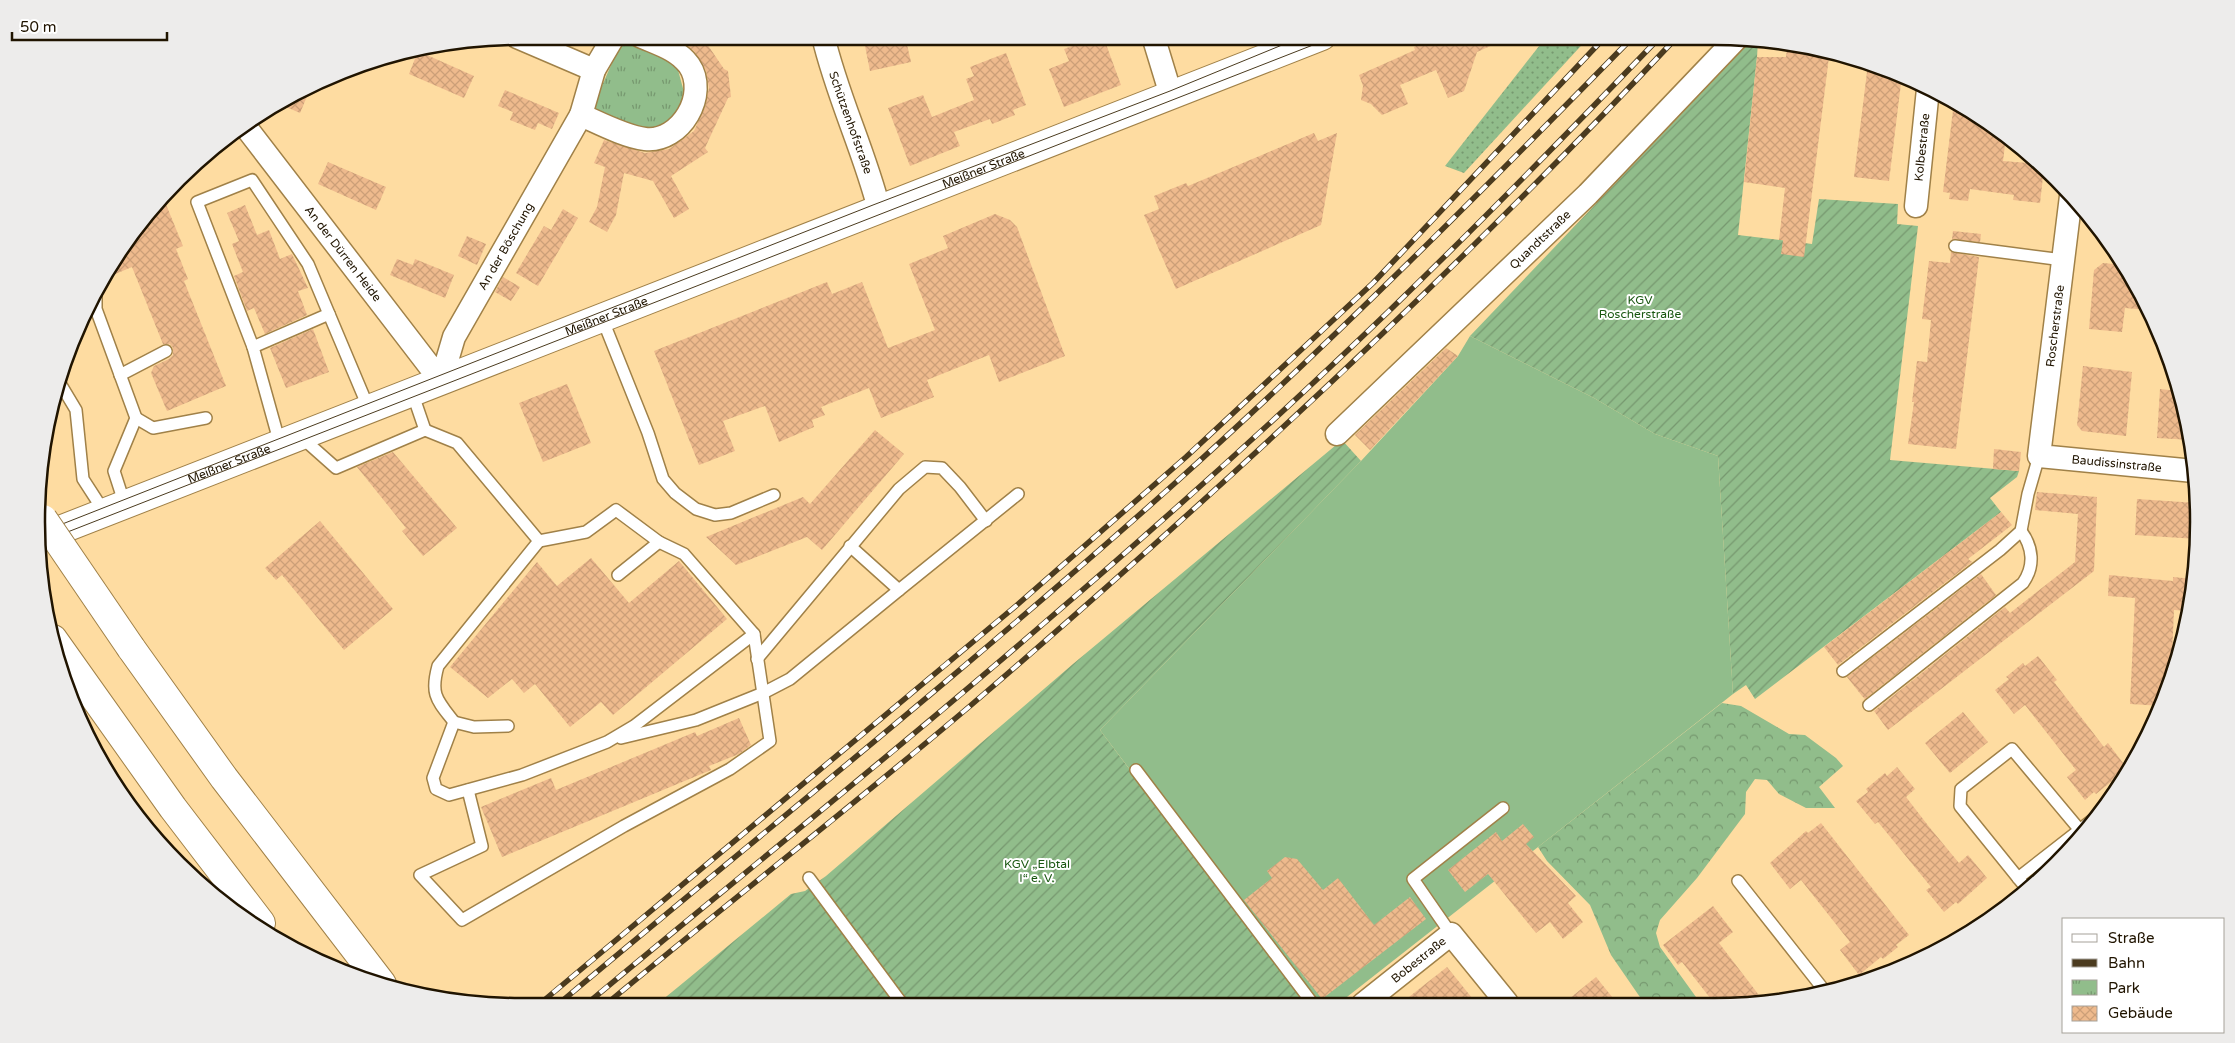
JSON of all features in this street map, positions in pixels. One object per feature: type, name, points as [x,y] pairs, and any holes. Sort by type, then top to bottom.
[{"type":"main road","name":"Meißner Straße","points":[[45,536],[1299,45]]},
{"type":"main road","points":[[45,522],[131,648],[224,778],[375,975]]},
{"type":"main road","points":[[64,654],[173,808],[257,918]]},
{"type":"street","points":[[536,45],[594,70]]},
{"type":"street","name":"An der Böschung","points":[[441,381],[454,337],[580,115],[594,70],[609,45]]},
{"type":"street","points":[[580,115],[646,140],[660,138],[674,130],[683,121],[695,99],[696,84],[690,67],[680,55],[659,45]]},
{"type":"street","name":"Schützenhofstraße","points":[[825,45],[832,73],[871,176],[879,209]]},
{"type":"street","points":[[1156,45],[1171,95]]},
{"type":"street","name":"Quandtstraße","points":[[1337,434],[1588,194],[1729,45]]},
{"type":"street","name":"Kolbestraße","points":[[1916,206],[1927,96]]},
{"type":"street","name":"An der Dürren Heide","points":[[249,131],[441,381]]},
{"type":"street","name":"Roscherstraße","points":[[2039,456],[2070,205]]},
{"type":"street","name":"Baudissinstraße","points":[[2039,456],[2187,470]]},
{"type":"street","points":[[1452,934],[1502,998]]},
{"type":"street","name":"Bobestraße","points":[[1371,998],[1452,934]]},
{"type":"lane","points":[[369,409],[308,264],[252,180],[197,202],[253,347],[272,416],[290,440],[336,468],[425,430],[457,443],[539,541]]},
{"type":"lane","points":[[1955,246],[2063,260]]},
{"type":"lane","points":[[96,307],[136,418],[154,428],[206,418]]},
{"type":"lane","points":[[253,347],[329,314]]},
{"type":"lane","points":[[602,318],[648,433],[663,478],[675,493],[696,509],[715,515],[731,513],[774,495]]},
{"type":"lane","points":[[120,375],[166,351]]},
{"type":"lane","points":[[64,389],[76,410],[83,479],[115,509]]},
{"type":"lane","points":[[412,392],[425,430]]},
{"type":"lane","points":[[115,509],[114,471],[136,418]]},
{"type":"lane","points":[[1842,671],[2000,550],[2021,531],[2028,494],[2039,456]]},
{"type":"lane","points":[[757,658],[899,489],[925,468],[942,468],[986,521]]},
{"type":"lane","points":[[454,722],[433,778],[436,789],[449,795],[522,775],[606,742],[696,720],[763,693],[790,679],[1018,494]]},
{"type":"lane","points":[[468,790],[482,846],[420,875],[462,920],[624,826],[730,769],[770,741],[754,634],[684,554],[660,542],[616,510],[586,532],[539,541],[438,666],[433,683],[437,699],[454,722],[474,728],[508,726]]},
{"type":"lane","points":[[1869,705],[2023,583],[2030,564],[2030,543],[2021,531]]},
{"type":"lane","points":[[618,575],[660,542]]},
{"type":"lane","points":[[850,546],[899,590]]},
{"type":"lane","points":[[606,742],[634,726],[754,634]]},
{"type":"lane","points":[[2023,884],[1960,806],[1961,790],[2012,749],[2078,828]]},
{"type":"lane","points":[[1136,770],[1308,998]]},
{"type":"lane","points":[[1452,934],[1413,879],[1503,808]]},
{"type":"lane","points":[[2018,878],[2075,832]]},
{"type":"lane","points":[[809,878],[897,998]]},
{"type":"lane","points":[[1738,881],[1821,986]]},
{"type":"green space","points":[[620,45],[637,45],[657,52],[678,70],[684,92],[678,117],[663,130],[633,129],[591,111]]},
{"type":"green space","points":[[1540,45],[1582,45],[1464,173],[1445,166]]},
{"type":"green space","name":"KGV Roscherstraße","points":[[1746,46],[1758,47],[1738,235],[1812,244],[1819,199],[1898,204],[1897,224],[1918,226],[1890,460],[2019,471],[2017,477],[1990,498],[2001,512],[1755,699],[1746,685],[1733,694],[1718,456],[1655,434],[1594,398],[1470,336]]},
{"type":"green space","points":[[1470,336],[1594,398],[1655,434],[1718,456],[1733,694],[1346,998],[1302,998],[1100,730],[1361,461],[1458,356]]},
{"type":"green space","name":"KGV „Elbtal I“ e. V.","points":[[1342,440],[1361,461],[1100,730],[1301,998],[665,998],[791,894],[805,891],[826,876],[1073,664]]},
{"type":"green space","points":[[1722,703],[1741,706],[1789,734],[1805,735],[1836,758],[1843,766],[1819,787],[1835,808],[1806,808],[1779,794],[1767,780],[1755,779],[1746,792],[1745,814],[1697,878],[1660,920],[1656,933],[1660,947],[1696,998],[1641,998],[1611,955],[1590,905],[1547,861],[1538,847]]},
{"type":"building","points":[[686,45],[708,45],[724,69],[728,71],[731,97],[728,98],[705,148],[708,152],[671,176],[689,209],[674,218],[653,181],[624,173],[616,215],[607,232],[589,222],[597,207],[605,167],[594,163],[604,140],[645,153],[669,149],[694,131],[705,107],[709,88],[706,71],[694,51]]},
{"type":"building","points":[[865,45],[907,45],[911,62],[870,71]]},
{"type":"building","points":[[1075,45],[1106,45],[1121,85],[1064,107],[1049,69],[1069,61],[1064,49]]},
{"type":"building","points":[[1419,45],[1493,45],[1477,52],[1464,91],[1448,98],[1436,70],[1400,85],[1408,104],[1382,115],[1371,104],[1361,100],[1363,86],[1359,75],[1415,50],[1414,47]]},
{"type":"building","points":[[1787,51],[1829,59],[1804,257],[1781,254],[1783,240],[1779,240],[1785,188],[1744,182],[1757,57],[1786,57]]},
{"type":"building","points":[[1006,53],[1026,105],[1013,110],[1015,115],[992,124],[990,119],[954,132],[960,146],[910,166],[888,108],[923,95],[932,117],[974,100],[966,79],[974,76],[970,67]]},
{"type":"building","points":[[426,55],[474,76],[464,98],[409,74],[416,57]]},
{"type":"building","points":[[1867,70],[1901,83],[1889,181],[1854,177]]},
{"type":"building","points":[[505,90],[559,113],[552,129],[538,123],[535,130],[510,120],[513,112],[498,106]]},
{"type":"building","points":[[307,96],[300,113],[286,107]]},
{"type":"building","points":[[1953,110],[2005,144],[2003,161],[2028,163],[2043,178],[2040,203],[2013,200],[2014,195],[1970,189],[1968,201],[1949,199],[1950,193],[1943,192]]},
{"type":"building","points":[[1314,133],[1318,141],[1337,133],[1321,225],[1176,289],[1144,215],[1159,209],[1154,196],[1186,183],[1188,186]]},
{"type":"building","points":[[328,162],[386,187],[376,210],[318,184]]},
{"type":"building","points":[[166,204],[183,246],[176,249],[188,279],[184,281],[226,386],[167,411],[151,373],[154,366],[173,355],[173,348],[170,344],[163,344],[132,267],[114,274],[143,231]]},
{"type":"building","points":[[245,205],[257,235],[269,230],[280,259],[292,254],[308,288],[298,291],[307,315],[265,334],[254,308],[247,311],[234,276],[243,272],[232,244],[239,241],[227,213]]},
{"type":"building","points":[[563,209],[578,218],[538,286],[516,273],[544,226],[551,230]]},
{"type":"building","points":[[995,214],[1010,220],[1017,227],[1065,356],[999,382],[989,355],[927,380],[934,397],[881,418],[869,388],[821,407],[825,415],[812,420],[814,427],[779,442],[765,406],[723,421],[735,451],[699,465],[654,351],[827,282],[832,294],[862,282],[888,348],[935,330],[909,264],[948,248],[943,236]]},
{"type":"building","points":[[1953,231],[1981,234],[1980,242],[1952,239]]},
{"type":"building","points":[[467,236],[486,244],[477,265],[458,256]]},
{"type":"building","points":[[1951,252],[1979,257],[1956,449],[1908,444],[1917,361],[1927,362],[1931,320],[1922,319],[1929,261],[1950,263]]},
{"type":"building","points":[[397,259],[413,265],[415,259],[454,275],[445,298],[390,275]]},
{"type":"building","points":[[2103,263],[2114,264],[2140,309],[2125,308],[2122,332],[2089,329],[2094,270]]},
{"type":"building","points":[[503,277],[520,287],[511,301],[495,292]]},
{"type":"building","points":[[313,329],[329,372],[286,388],[270,348]]},
{"type":"building","points":[[1446,348],[1458,356],[1370,450],[1355,435]]},
{"type":"building","points":[[2083,366],[2132,372],[2126,436],[2082,431],[2077,425]]},
{"type":"building","points":[[567,384],[591,443],[543,462],[519,403]]},
{"type":"building","points":[[2160,389],[2172,390],[2183,440],[2157,438]]},
{"type":"building","points":[[875,430],[904,454],[822,550],[807,537],[736,565],[706,537],[803,497],[810,504]]},
{"type":"building","points":[[1994,449],[2021,452],[2019,471],[1993,469]]},
{"type":"building","points":[[393,452],[457,528],[423,556],[402,531],[406,528],[357,467]]},
{"type":"building","points":[[2037,492],[2097,497],[2094,571],[1888,730],[1874,711],[2005,607],[2010,613],[2075,562],[2078,514],[2035,510]]},
{"type":"building","points":[[2137,499],[2189,502],[2189,539],[2135,535]]},
{"type":"building","points":[[2001,512],[2012,525],[1968,559],[1972,562],[1838,665],[1824,647]]},
{"type":"building","points":[[320,521],[393,609],[344,650],[282,575],[276,580],[265,568]]},
{"type":"building","points":[[591,558],[629,603],[679,561],[727,619],[613,715],[601,702],[570,727],[535,684],[524,693],[512,679],[488,698],[450,667],[537,562],[557,586]]},
{"type":"building","points":[[1981,574],[1996,595],[1865,699],[1847,677]]},
{"type":"building","points":[[2109,575],[2173,581],[2173,577],[2187,578],[2182,610],[2174,610],[2172,651],[2153,705],[2130,704],[2135,598],[2108,596]]},
{"type":"building","points":[[2038,656],[2057,680],[2054,682],[2104,747],[2108,743],[2124,764],[2115,775],[2114,779],[2085,800],[2067,777],[2076,770],[2025,705],[2014,714],[1995,690],[2009,679],[2006,677],[2023,663],[2025,666]]},
{"type":"building","points":[[1963,712],[1988,742],[1950,773],[1925,743]]},
{"type":"building","points":[[739,718],[751,745],[739,754],[709,766],[711,770],[502,857],[481,807],[551,778],[556,790],[695,732],[697,736]]},
{"type":"building","points":[[1897,767],[1915,789],[1906,797],[1930,828],[1959,863],[1968,855],[1987,878],[1958,904],[1956,902],[1944,912],[1926,890],[1931,887],[1878,822],[1875,824],[1856,801],[1868,792],[1866,789],[1885,773],[1887,776]]},
{"type":"building","points":[[1821,823],[1909,935],[1883,959],[1881,957],[1859,975],[1840,950],[1850,942],[1801,880],[1790,889],[1770,863],[1806,831],[1808,833]]},
{"type":"building","points":[[1523,824],[1534,837],[1526,844],[1576,896],[1568,903],[1583,922],[1563,939],[1550,922],[1536,933],[1488,874],[1465,892],[1448,870],[1496,832],[1502,841]]},
{"type":"building","points":[[1285,857],[1297,859],[1323,890],[1338,878],[1374,925],[1410,897],[1426,919],[1321,998],[1244,900],[1272,878],[1267,871]]},
{"type":"building","points":[[1713,906],[1733,932],[1719,943],[1759,996],[1710,998],[1682,962],[1678,965],[1663,945]]},
{"type":"building","points":[[1447,967],[1472,998],[1408,998]]},
{"type":"building","points":[[1596,977],[1613,998],[1570,998]]},
{"type":"tram line","points":[[45,531],[873,205],[1170,91],[1282,45]]},
{"type":"tram line","points":[[46,541],[1313,45]]},
{"type":"railway","points":[[547,998],[1017,605],[1186,457],[1373,283],[1598,45]]},
{"type":"railway","points":[[566,998],[944,683],[1174,484],[1350,320],[1625,45]]},
{"type":"railway","points":[[594,998],[986,673],[1218,470],[1424,277],[1652,45]]},
{"type":"railway","points":[[614,998],[970,706],[1244,464],[1421,297],[1594,124],[1669,45]]}]
